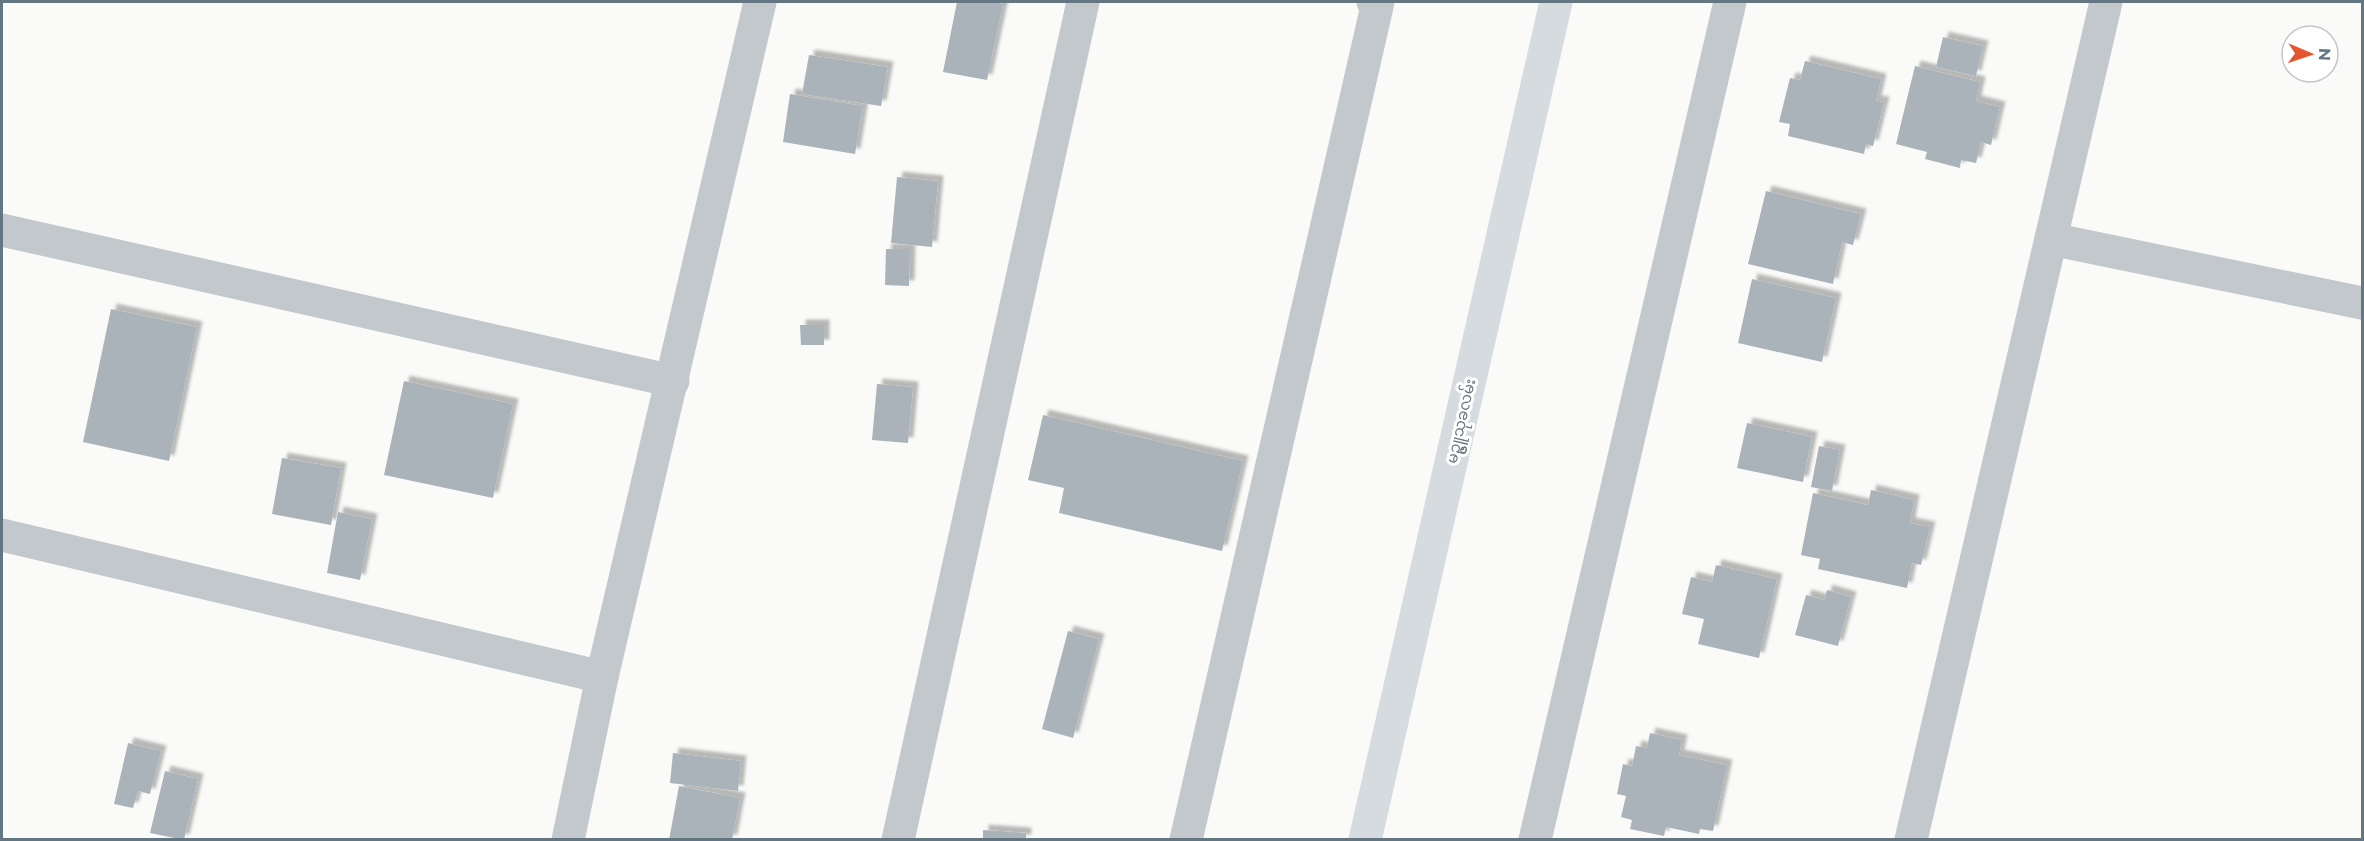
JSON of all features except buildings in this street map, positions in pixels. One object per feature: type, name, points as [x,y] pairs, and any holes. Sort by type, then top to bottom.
[{"type":"street","points":[[568,840],[602,677],[760,2]]},
{"type":"street","points":[[898,840],[1083,2]]},
{"type":"street","points":[[1186,840],[1376,2]]},
{"type":"street","name":"မဥ္ဇူသုခလမ်း","points":[[1365,840],[1556,2]]},
{"type":"street","points":[[1535,840],[1730,2]]},
{"type":"street","points":[[1911,840],[2106,2]]},
{"type":"street","points":[[2,230],[673,381]]},
{"type":"street","points":[[2051,239],[2362,303]]},
{"type":"street","points":[[2,535],[602,677]]}]
